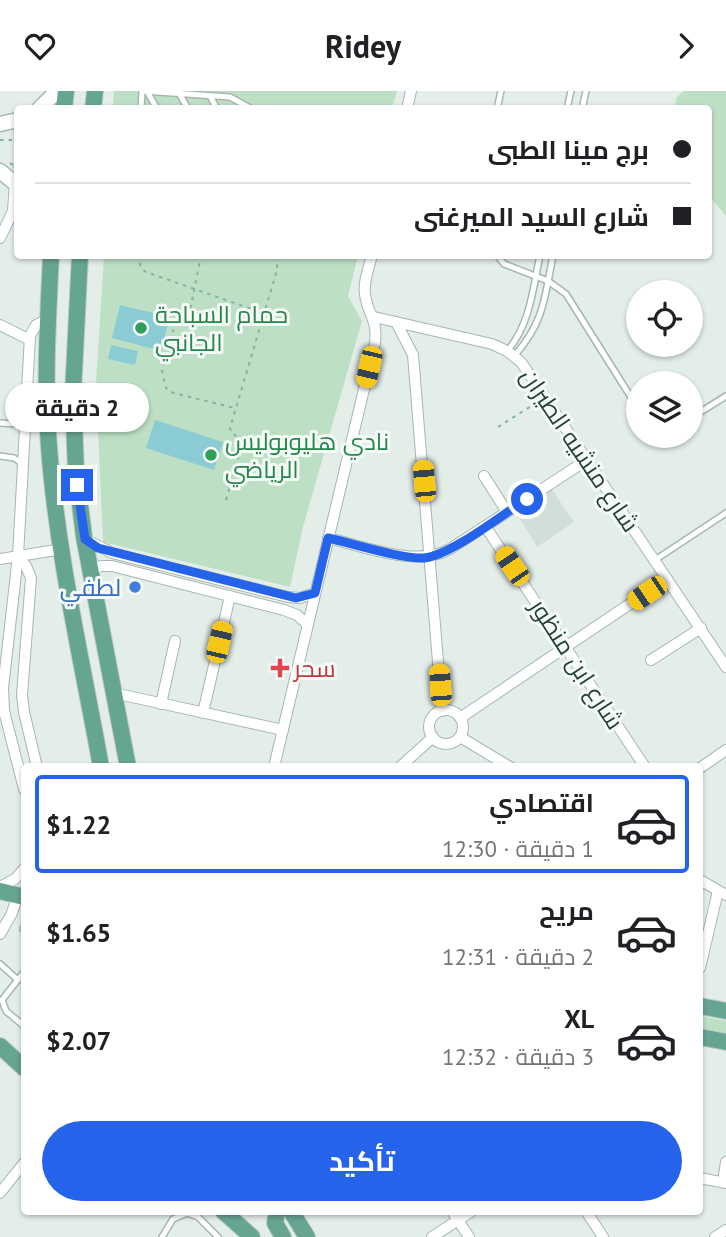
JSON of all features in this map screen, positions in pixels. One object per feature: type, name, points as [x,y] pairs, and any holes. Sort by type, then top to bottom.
[{"type":"main road","points":[[42,105],[57,91]]},
{"type":"main road","points":[[0,171],[14,182]]},
{"type":"main road","points":[[51,259],[46,393],[49,448],[62,549],[100,763]]},
{"type":"main road","points":[[80,259],[74,342],[73,434],[77,485],[127,763]]},
{"type":"main road","points":[[703,1007],[726,1011]]},
{"type":"main road","points":[[703,1038],[726,1042]]},
{"type":"main road","points":[[1,1047],[21,1057]]},
{"type":"main road","points":[[1,1047],[21,1064]]},
{"type":"main road","points":[[227,1215],[252,1237]]},
{"type":"main road","points":[[276,1215],[275,1223],[283,1237]]},
{"type":"main road","points":[[293,1215],[307,1237]]},
{"type":"street","points":[[0,238],[12,222]]},
{"type":"street","points":[[278,763],[307,624],[375,343],[374,317],[367,305],[364,289],[371,259]]},
{"type":"street","name":"شارع منشيه الطيران","points":[[374,317],[492,344],[511,354],[526,368],[726,667]]},
{"type":"street","points":[[21,778],[1,702],[18,556],[30,339],[34,328],[47,320]]},
{"type":"street","points":[[396,322],[413,355],[442,711]]},
{"type":"street","points":[[0,325],[30,339]]},
{"type":"street","points":[[328,538],[412,557],[430,557],[445,551],[587,460]]},
{"type":"street","points":[[484,476],[507,512]]},
{"type":"street","name":"شارع ابن منظور","points":[[485,526],[642,763]]},
{"type":"street","points":[[85,539],[112,553],[288,597],[300,598],[315,593]]},
{"type":"street","points":[[0,559],[62,549]]},
{"type":"street","points":[[18,556],[29,572],[31,589],[22,695],[36,763]]},
{"type":"street","points":[[91,570],[112,566],[289,611],[307,624]]},
{"type":"street","points":[[460,718],[667,579]]},
{"type":"street","points":[[14,587],[31,589]]},
{"type":"street","points":[[203,713],[230,596]]},
{"type":"street","points":[[651,660],[701,628]]},
{"type":"street","points":[[161,703],[175,641]]},
{"type":"street","points":[[114,693],[283,730]]},
{"type":"street","points":[[442,711],[450,711],[460,718],[463,729],[460,737],[453,743],[444,744],[433,737],[431,720],[442,711]]},
{"type":"street","points":[[404,763],[433,737]]},
{"type":"street","points":[[460,737],[503,763]]},
{"type":"street","points":[[703,766],[726,750]]},
{"type":"street","points":[[0,934],[11,915],[15,879],[21,872]]},
{"type":"street","points":[[703,882],[722,893],[705,926]]},
{"type":"street","points":[[703,1179],[724,1183],[726,1162]]},
{"type":"street","points":[[1,1190],[21,1167]]},
{"type":"street","points":[[589,1215],[603,1237]]},
{"type":"street","points":[[432,1237],[455,1216],[469,1237]]},
{"type":"street","points":[[715,1237],[726,1230]]},
{"type":"lane","points":[[144,91],[234,98],[245,105]]},
{"type":"lane","points":[[179,93],[186,105]]},
{"type":"lane","points":[[210,96],[215,105]]},
{"type":"lane","points":[[500,259],[504,264],[548,281],[566,294],[626,389]]},
{"type":"lane","points":[[511,354],[520,337],[539,259]]},
{"type":"lane","points":[[511,354],[536,329],[542,313],[552,259]]},
{"type":"lane","points":[[703,410],[726,396]]},
{"type":"lane","points":[[0,423],[17,424],[26,419]]},
{"type":"lane","points":[[0,456],[15,459],[23,465]]},
{"type":"lane","points":[[655,560],[726,513]]},
{"type":"lane","points":[[0,964],[18,979]]},
{"type":"lane","points":[[21,976],[3,996],[2,1004],[21,1024]]},
{"type":"lane","points":[[162,1237],[173,1219],[182,1215]]},
{"type":"lane","points":[[192,1215],[218,1237]]},
{"type":"path","points":[[138,259],[146,272],[264,314]]},
{"type":"path","points":[[200,259],[188,317],[176,320],[162,371],[163,378],[170,391],[235,408]]},
{"type":"path","points":[[226,500],[242,445],[241,440],[230,431],[277,270],[277,259]]},
{"type":"path","points":[[498,427],[545,396]]},
{"type":"shaded area","points":[[550,487],[574,522],[537,547],[514,509]]},
{"type":"green space","points":[[114,91],[397,91],[393,105],[113,105]]},
{"type":"green space","points":[[684,91],[726,91],[726,216],[712,200],[712,105],[675,105],[677,97]]},
{"type":"green space","name":"نادي هليوبوليس الرياضي","points":[[104,259],[357,259],[348,296],[362,321],[303,527],[290,587],[103,542],[96,384]]},
{"type":"green space","points":[[703,1017],[726,1021],[726,1034],[703,1030]]},
{"type":"water","name":"حمام السباحة الجانبي","points":[[120,305],[170,317],[161,351],[112,338]]},
{"type":"water","points":[[111,345],[138,351],[135,365],[108,359]]},
{"type":"water","points":[[155,420],[223,442],[214,470],[146,448]]},
{"type":"place","name":"حمام السباحة الجانبي","points":[[141,328]]},
{"type":"place","name":"نادي هليوبوليس الرياضي","points":[[211,455]]},
{"type":"place","name":"لطفي","points":[[135,587]]},
{"type":"place","name":"سحر","points":[[280,668]]},
{"type":"route","points":[[77,485],[85,539],[98,548],[296,598],[315,593],[328,538],[412,557],[430,557],[445,551],[527,499]]}]
